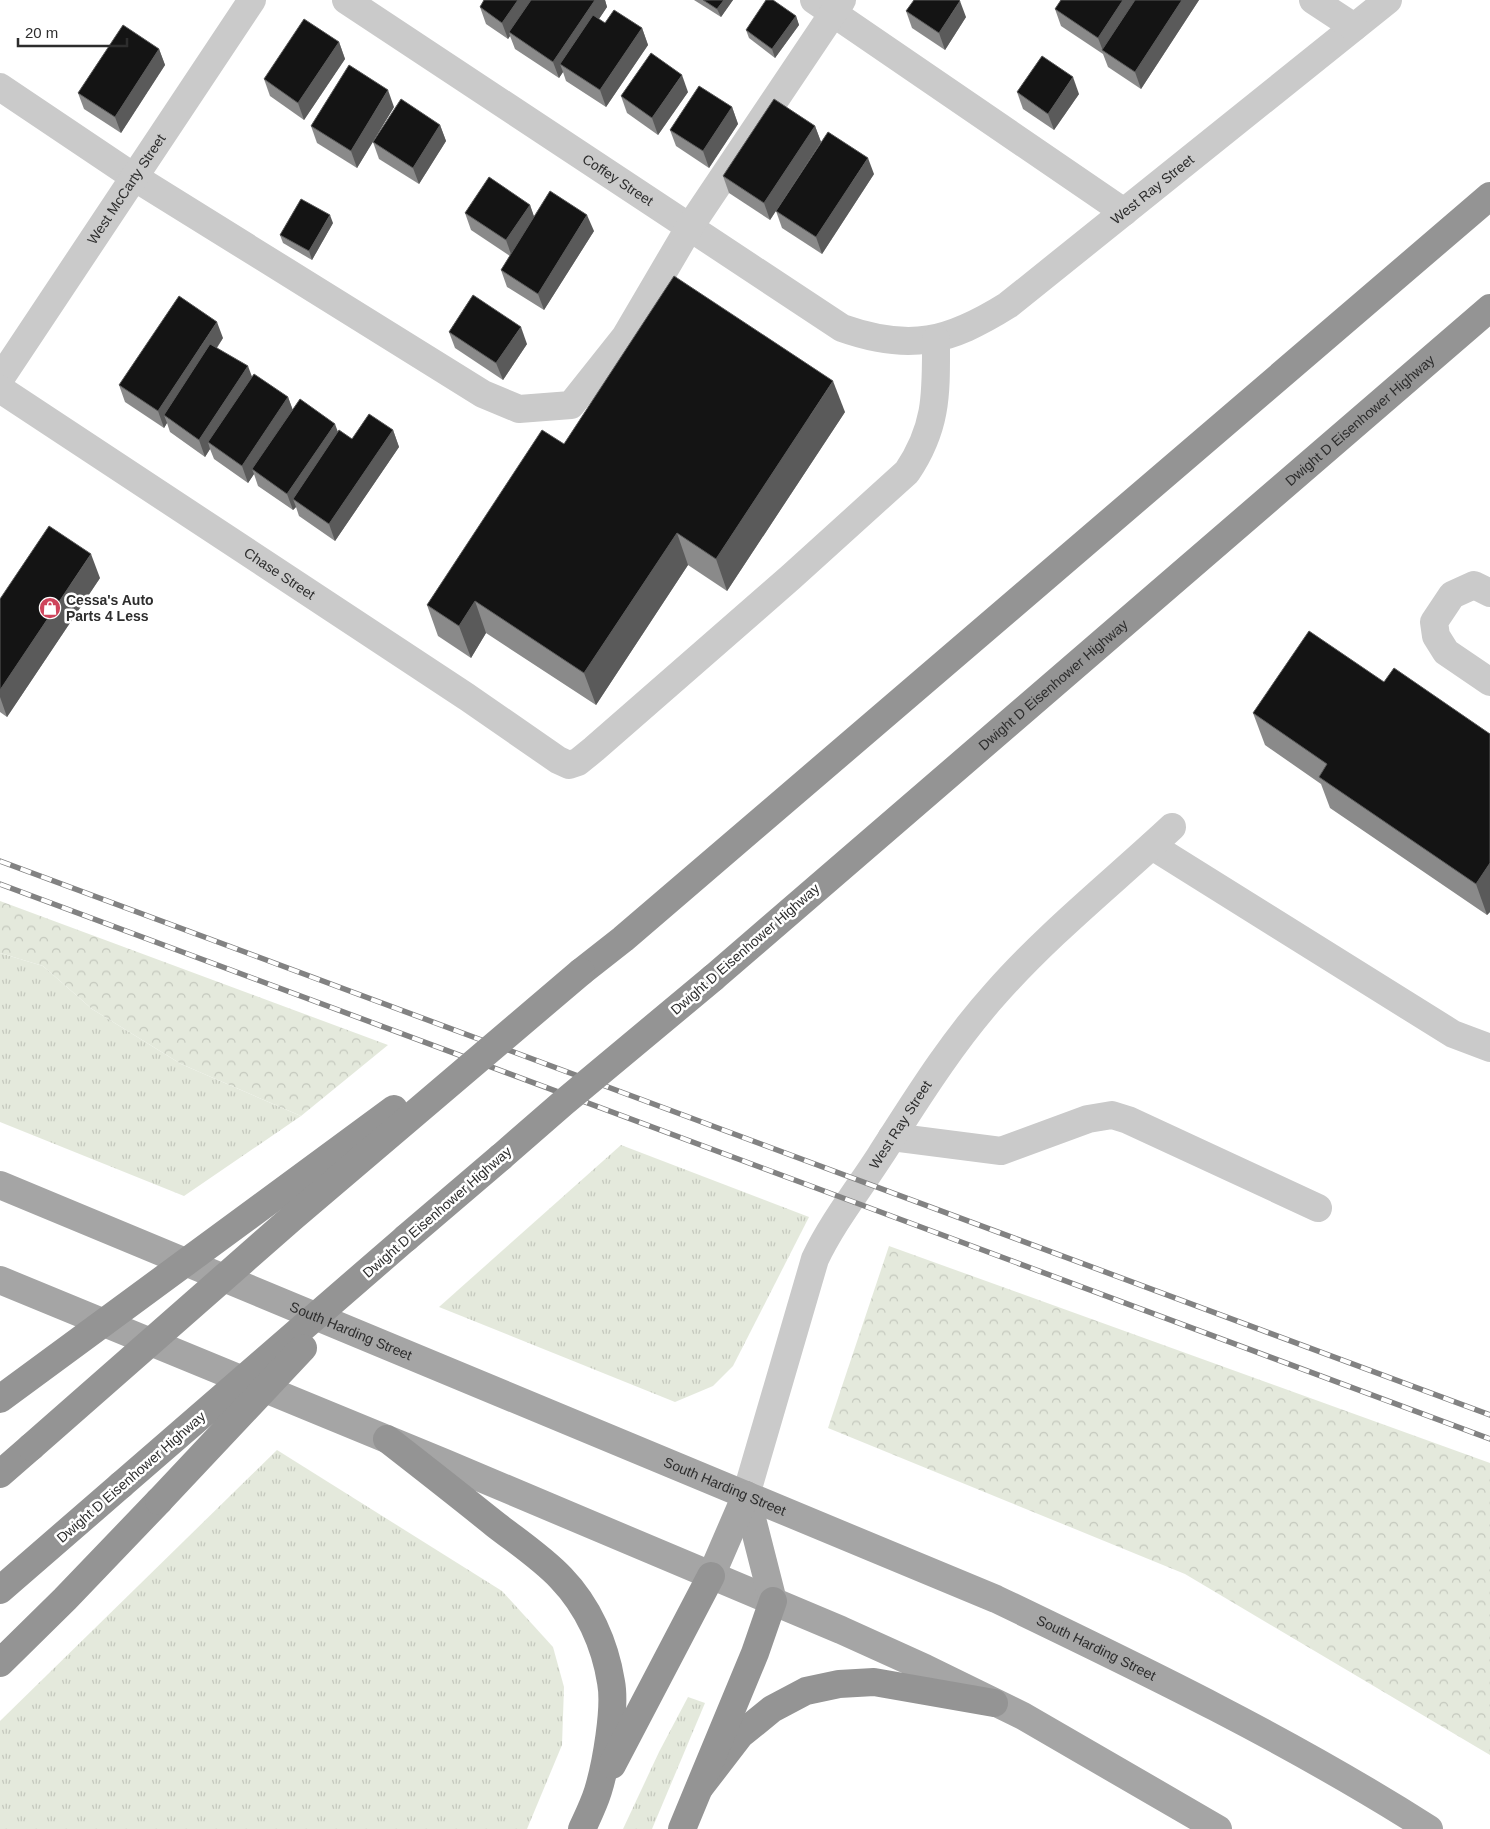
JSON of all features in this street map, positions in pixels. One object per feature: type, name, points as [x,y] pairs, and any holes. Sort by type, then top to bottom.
[{"type":"highway","points":[[0,1399],[623,939],[1490,196]]},
{"type":"highway","name":"Dwight D Eisenhower Highway","points":[[0,1590],[406,1238],[563,1103],[713,978],[1490,308]]},
{"type":"highway","points":[[0,1474],[300,1210],[580,972]]},
{"type":"highway","points":[[0,1663],[65,1599],[159,1501],[406,1238]]},
{"type":"highway","points":[[387,1438],[546,1565],[571,1590],[590,1619],[603,1649],[612,1684],[610,1728],[598,1791]]},
{"type":"highway","points":[[582,1829],[598,1791],[711,1576]]},
{"type":"highway","points":[[682,1829],[755,1653],[773,1601]]},
{"type":"highway","points":[[700,1787],[740,1734],[772,1710],[806,1691],[839,1684],[874,1682],[994,1702]]},
{"type":"main road","name":"South Harding Street","points":[[0,1185],[996,1599],[1232,1715],[1309,1757],[1429,1829]]},
{"type":"main road","points":[[0,1280],[387,1438],[773,1601],[925,1668],[1023,1716],[1218,1829]]},
{"type":"main road","name":"West Ray Street","points":[[711,1576],[746,1495]]},
{"type":"main road","points":[[746,1495],[773,1601]]},
{"type":"street","name":"West McCarty Street","points":[[0,379],[252,0]]},
{"type":"street","name":"Coffey Street","points":[[346,0],[842,328],[886,340],[899,340]]},
{"type":"street","points":[[1313,0],[1354,27]]},
{"type":"street","name":"West Ray Street","points":[[899,340],[913,342],[936,339],[984,320],[1008,306],[1388,0]]},
{"type":"street","points":[[0,87],[134,177],[483,394],[519,409],[571,405],[625,337],[690,228],[830,4],[1124,212]]},
{"type":"street","name":"Chase Street","points":[[0,389],[458,691],[558,760],[569,765],[578,762],[594,749],[791,577],[907,472],[920,454],[932,418],[936,396],[936,339]]},
{"type":"street","points":[[1490,593],[1474,585],[1452,595],[1434,622],[1436,636],[1446,652],[1490,682]]},
{"type":"street","name":"West Ray Street","points":[[746,1495],[821,1247],[892,1137],[972,1021],[1021,966],[1172,827]]},
{"type":"street","points":[[1152,846],[1454,1034],[1490,1048]]},
{"type":"street","points":[[892,1137],[1001,1151],[1088,1119],[1112,1115],[1128,1120],[1318,1208]]},
{"type":"green space","points":[[0,901],[388,1045],[301,1116],[181,1064],[92,1009],[43,966],[0,953]]},
{"type":"green space","points":[[0,953],[43,966],[92,1009],[181,1064],[301,1116],[184,1196],[0,1122]]},
{"type":"green space","points":[[621,1145],[809,1217],[733,1366],[713,1386],[675,1402],[439,1307]]},
{"type":"green space","points":[[889,1246],[1490,1463],[1490,1755],[1185,1574],[828,1428]]},
{"type":"green space","points":[[277,1450],[502,1591],[553,1647],[564,1687],[562,1745],[527,1829],[0,1829],[0,1721]]},
{"type":"green space","points":[[688,1697],[705,1703],[652,1829],[623,1829],[659,1752]]},
{"type":"building","points":[[484,0],[518,0],[502,23],[480,7]]},
{"type":"building","points":[[531,0],[595,0],[553,62],[509,32]]},
{"type":"building","points":[[703,0],[724,0],[717,9]]},
{"type":"building","points":[[766,0],[773,0],[796,16],[772,49],[746,30]]},
{"type":"building","points":[[914,0],[960,1],[939,33],[906,11]]},
{"type":"building","points":[[1061,0],[1123,0],[1098,38],[1055,9]]},
{"type":"building","points":[[1135,0],[1182,0],[1135,72],[1102,50]]},
{"type":"building","points":[[614,10],[642,28],[600,90],[560,64],[593,15],[605,23]]},
{"type":"building","points":[[304,19],[339,42],[298,103],[264,79]]},
{"type":"building","points":[[123,25],[159,49],[115,117],[78,93]]},
{"type":"building","points":[[651,53],[682,75],[652,118],[621,96]]},
{"type":"building","points":[[1042,56],[1073,77],[1048,114],[1017,92]]},
{"type":"building","points":[[349,65],[388,90],[351,151],[311,126]]},
{"type":"building","points":[[699,86],[732,107],[703,151],[670,130]]},
{"type":"building","points":[[401,99],[440,125],[413,168],[373,142]]},
{"type":"building","points":[[774,99],[815,126],[764,203],[723,176]]},
{"type":"building","points":[[828,132],[868,158],[816,237],[776,211]]},
{"type":"building","points":[[489,177],[530,205],[506,240],[465,213]]},
{"type":"building","points":[[550,191],[587,215],[538,294],[501,270]]},
{"type":"building","points":[[301,199],[330,215],[309,251],[280,235]]},
{"type":"building","points":[[674,276],[833,381],[716,559],[677,533],[584,673],[475,601],[459,626],[427,605],[542,430],[564,444]]},
{"type":"building","points":[[473,295],[521,327],[496,363],[449,332]]},
{"type":"building","points":[[179,296],[217,322],[158,411],[119,385]]},
{"type":"building","points":[[210,344],[248,366],[199,440],[164,415]]},
{"type":"building","points":[[254,374],[288,397],[242,466],[208,442]]},
{"type":"building","points":[[300,399],[335,424],[287,494],[252,469]]},
{"type":"building","points":[[369,414],[393,430],[329,524],[293,499],[339,430],[352,439]]},
{"type":"building","points":[[49,526],[91,554],[0,690],[0,599]]},
{"type":"building","points":[[1309,631],[1384,682],[1394,668],[1490,734],[1490,863],[1476,884],[1319,777],[1327,764],[1253,713]]},
{"type":"railway","points":[[0,861],[1490,1415]]},
{"type":"railway","points":[[0,884],[1490,1439]]},
{"type":"place","name":"Cessa's Auto Parts 4 Less","points":[[50,608]]}]
